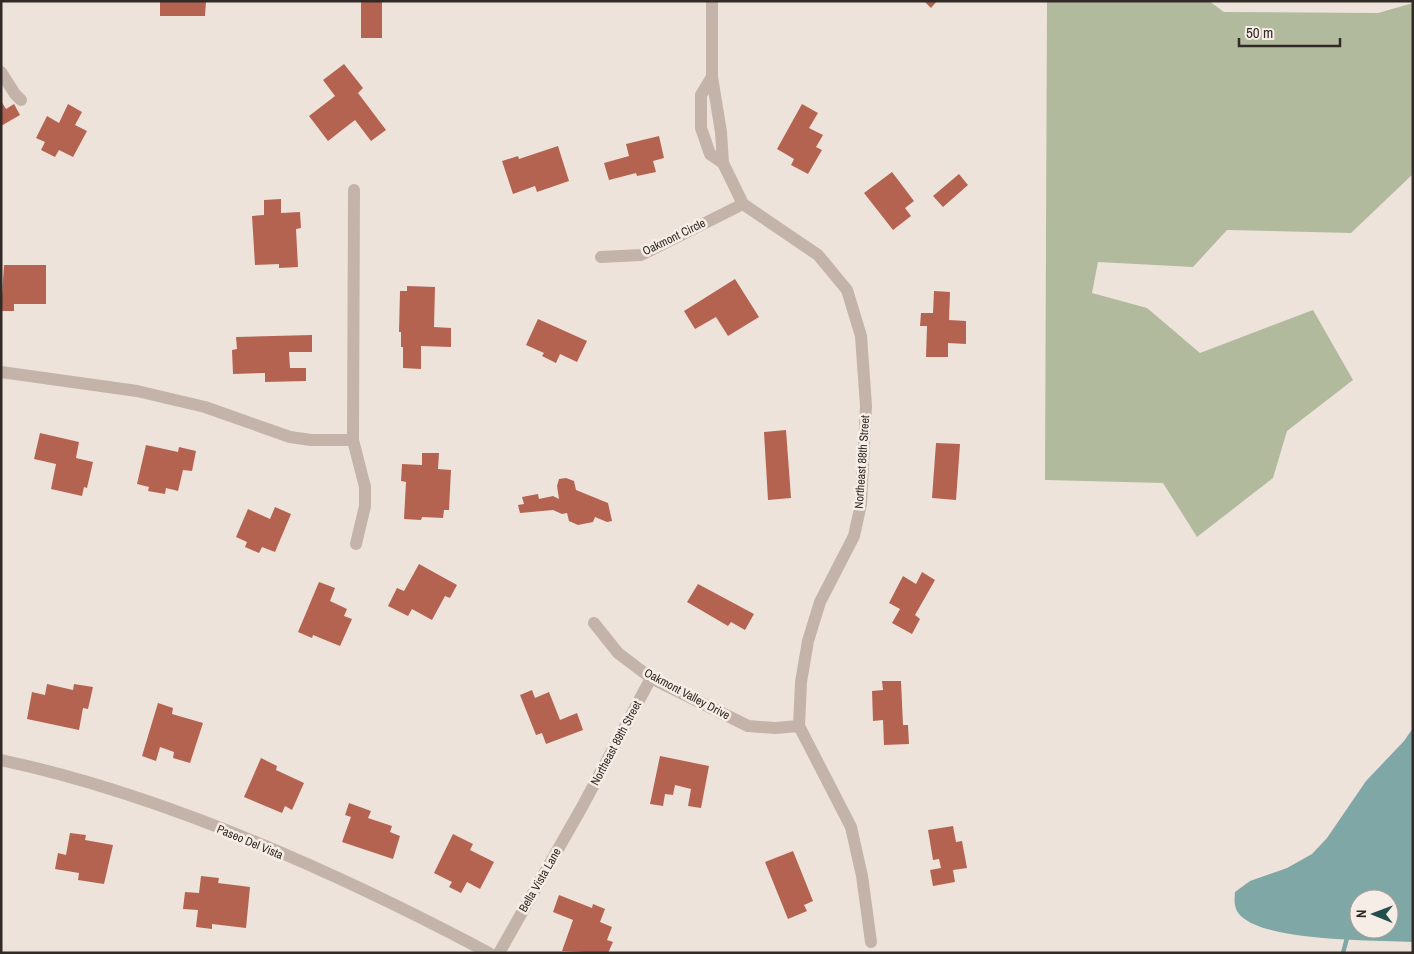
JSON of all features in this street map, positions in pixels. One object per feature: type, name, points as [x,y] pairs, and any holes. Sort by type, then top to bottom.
[{"type":"street","name":"Northeast 88th Street","points":[[712,1],[712,77],[723,163],[743,204],[818,255],[847,290],[861,336],[866,406],[861,504],[854,536],[820,602],[808,641],[801,682],[799,726]]},
{"type":"street","points":[[1,72],[14,94],[20,100]]},
{"type":"street","name":"Northeast 88th Street","points":[[712,77],[702,95],[701,128],[710,154],[723,163]]},
{"type":"street","points":[[354,190],[353,440],[365,487],[366,506],[356,544]]},
{"type":"street","name":"Oakmont Circle","points":[[601,257],[641,254],[743,204]]},
{"type":"street","points":[[1,372],[137,391],[205,407],[290,437],[311,440],[353,440]]},
{"type":"street","name":"Oakmont Valley Drive","points":[[594,623],[618,653],[651,678],[748,726],[775,728],[799,726]]},
{"type":"street","name":"Northeast 89th Street","points":[[582,807],[651,678]]},
{"type":"street","points":[[799,726],[820,763],[851,827],[862,876],[871,942]]},
{"type":"street","name":"Paseo Del Vista","points":[[1,760],[30,766],[128,796],[224,830],[412,912],[488,953]]},
{"type":"street","name":"Bella Vista Lane","points":[[499,953],[582,807]]},
{"type":"green space","points":[[1047,1],[1209,1],[1224,12],[1378,13],[1413,3],[1413,174],[1351,233],[1227,230],[1193,267],[1098,262],[1092,293],[1147,308],[1200,353],[1313,310],[1353,380],[1287,431],[1273,478],[1197,537],[1163,483],[1045,480]]},
{"type":"water","points":[[1413,728],[1413,942],[1349,940],[1298,935],[1256,925],[1242,917],[1237,912],[1235,906],[1235,892],[1250,881],[1287,868],[1312,854],[1327,838],[1366,781],[1404,741]]},
{"type":"building","points":[[160,1],[206,1],[205,16],[160,16]]},
{"type":"building","points":[[361,1],[382,1],[382,38],[361,38]]},
{"type":"building","points":[[924,1],[937,1],[931,8]]},
{"type":"building","points":[[344,64],[363,88],[358,93],[386,130],[371,141],[355,120],[328,141],[309,116],[335,96],[323,80]]},
{"type":"building","points":[[1,101],[6,109],[14,104],[20,115],[1,126]]},
{"type":"building","points":[[68,104],[82,112],[75,125],[87,131],[73,157],[59,150],[55,157],[41,150],[45,142],[36,138],[47,116],[59,123]]},
{"type":"building","points":[[802,104],[818,113],[809,128],[823,135],[816,147],[822,150],[808,174],[791,165],[794,159],[777,149]]},
{"type":"building","points":[[659,136],[664,158],[653,161],[656,172],[637,176],[636,173],[609,180],[604,163],[629,156],[626,144]]},
{"type":"building","points":[[558,146],[569,181],[537,192],[535,186],[513,194],[502,161],[518,156],[519,159]]},
{"type":"building","points":[[892,172],[914,201],[905,208],[911,216],[893,230],[864,193]]},
{"type":"building","points":[[959,174],[968,185],[943,207],[933,196]]},
{"type":"building","points":[[281,199],[281,213],[300,212],[301,228],[296,229],[298,267],[279,268],[279,264],[255,265],[252,216],[264,215],[264,200]]},
{"type":"building","points":[[4,265],[46,265],[46,304],[14,304],[14,311],[1,311]]},
{"type":"building","points":[[735,279],[759,317],[728,336],[716,317],[695,329],[684,311]]},
{"type":"building","points":[[407,286],[435,287],[434,327],[451,328],[451,347],[421,346],[421,369],[403,368],[403,347],[401,347],[401,332],[399,332],[400,291],[407,291]]},
{"type":"building","points":[[934,291],[950,292],[949,320],[966,321],[966,344],[948,343],[948,357],[926,357],[927,326],[920,326],[921,313],[933,313]]},
{"type":"building","points":[[538,319],[587,341],[577,362],[560,354],[556,363],[542,356],[544,353],[526,345]]},
{"type":"building","points":[[312,335],[312,352],[289,352],[290,368],[306,368],[306,381],[265,382],[265,373],[233,374],[232,350],[237,349],[236,337]]},
{"type":"building","points":[[786,430],[791,498],[768,500],[764,432]]},
{"type":"building","points":[[40,433],[79,442],[76,458],[93,462],[87,488],[84,487],[82,496],[51,489],[56,464],[34,459]]},
{"type":"building","points":[[936,443],[960,444],[956,500],[932,498]]},
{"type":"building","points":[[146,445],[178,452],[179,447],[196,451],[192,471],[183,470],[178,491],[166,488],[165,494],[148,491],[149,487],[137,484]]},
{"type":"building","points":[[422,453],[439,453],[438,469],[451,470],[449,510],[444,510],[443,518],[422,517],[421,520],[404,519],[406,482],[401,481],[402,464],[422,465]]},
{"type":"building","points":[[566,478],[574,481],[576,490],[608,503],[612,521],[607,522],[595,517],[593,522],[578,525],[569,521],[567,513],[562,514],[553,510],[520,513],[518,505],[524,504],[522,497],[538,494],[539,499],[553,496],[559,499],[557,486],[559,479]]},
{"type":"building","points":[[275,507],[291,514],[275,552],[262,547],[259,553],[245,547],[247,542],[236,537],[248,509],[270,519]]},
{"type":"building","points":[[419,564],[457,585],[450,598],[445,596],[432,620],[412,609],[408,616],[388,606],[397,588],[404,591]]},
{"type":"building","points":[[922,572],[935,580],[915,615],[920,619],[912,634],[892,623],[900,609],[889,603],[903,576],[916,584]]},
{"type":"building","points":[[319,582],[335,588],[330,601],[347,609],[344,616],[352,619],[340,646],[313,635],[312,638],[298,632]]},
{"type":"building","points":[[698,584],[754,614],[745,630],[731,622],[728,626],[687,602]]},
{"type":"building","points":[[882,681],[901,681],[903,725],[908,725],[909,744],[884,745],[883,720],[873,721],[872,691],[883,690]]},
{"type":"building","points":[[47,684],[73,690],[74,684],[93,687],[88,709],[83,708],[79,730],[27,719],[32,692],[45,695]]},
{"type":"building","points":[[532,690],[535,698],[549,692],[560,720],[577,713],[583,730],[546,744],[542,733],[536,735],[520,695]]},
{"type":"building","points":[[158,703],[173,708],[172,714],[203,723],[190,763],[173,758],[174,752],[160,747],[156,761],[142,756]]},
{"type":"building","points":[[660,756],[709,766],[701,808],[688,806],[691,789],[675,785],[673,795],[665,794],[663,806],[650,804]]},
{"type":"building","points":[[261,758],[277,766],[276,770],[304,783],[292,810],[285,806],[282,813],[244,797]]},
{"type":"building","points":[[349,803],[371,811],[368,818],[392,826],[390,832],[400,836],[393,859],[342,842],[351,817],[345,815]]},
{"type":"building","points":[[953,826],[956,842],[962,841],[967,868],[953,870],[955,882],[933,886],[930,870],[941,868],[939,859],[933,860],[928,830]]},
{"type":"building","points":[[70,833],[86,835],[85,840],[113,845],[104,884],[78,880],[79,873],[55,869],[58,853],[66,855]]},
{"type":"building","points":[[453,834],[473,844],[470,850],[494,862],[480,889],[467,882],[461,893],[449,887],[452,882],[434,873]]},
{"type":"building","points":[[793,851],[813,901],[804,905],[807,911],[788,919],[765,862]]},
{"type":"building","points":[[201,876],[219,878],[218,883],[250,887],[246,928],[212,924],[212,929],[196,927],[198,910],[183,909],[185,892],[199,893]]},
{"type":"building","points":[[559,895],[592,908],[593,904],[605,909],[600,922],[612,927],[607,940],[613,942],[608,953],[562,951],[573,920],[553,912]]},
{"type":"waterway","points":[[1343,953],[1347,938]]}]
